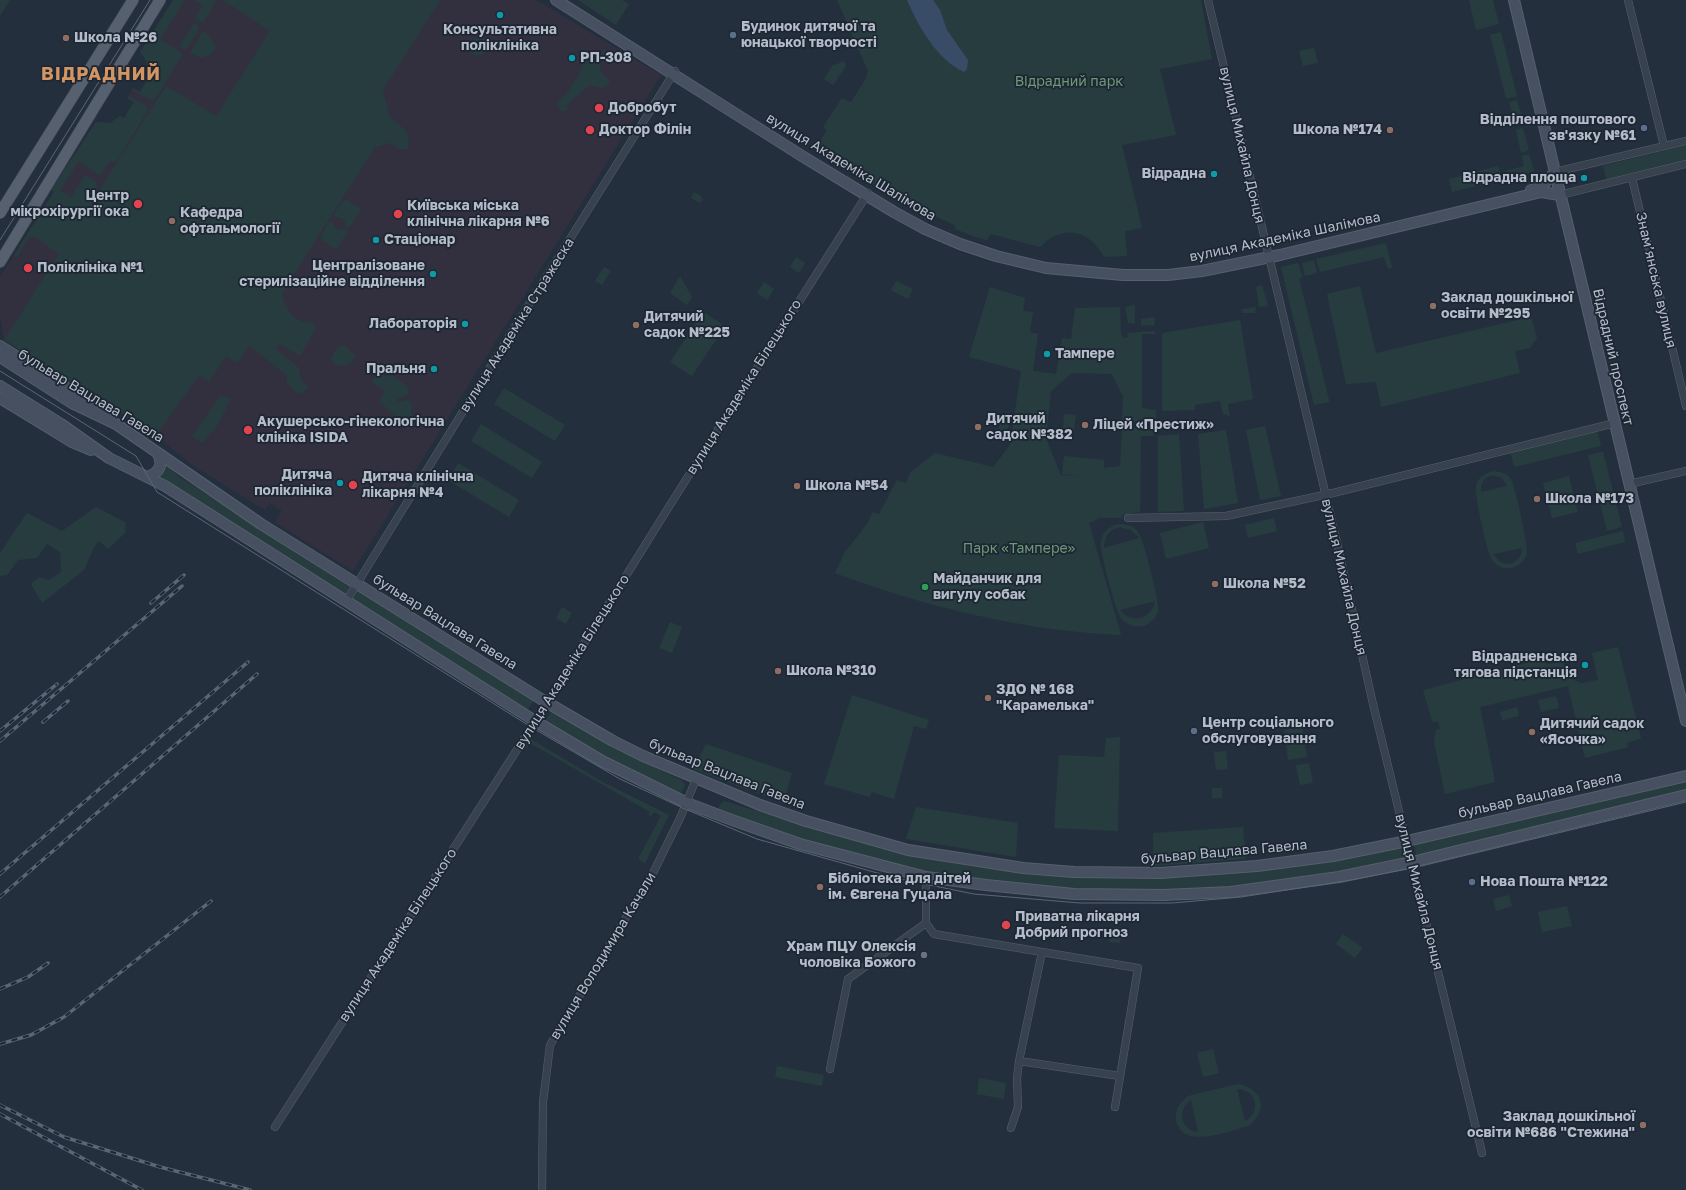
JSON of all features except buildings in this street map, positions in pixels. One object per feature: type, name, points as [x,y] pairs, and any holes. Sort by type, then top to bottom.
[{"type":"main road","points":[[0,212],[133,0]]},
{"type":"main road","points":[[0,262],[160,0]]},
{"type":"main road","name":"вулиця Академіка Шалімова","points":[[556,0],[675,73]]},
{"type":"main road","name":"вулиця Академіка Шалімова","points":[[561,0],[803,154],[925,229],[960,244],[996,256],[1046,268],[1095,274],[1153,275],[1202,271],[1541,192],[1560,195]]},
{"type":"main road","name":"Відрадний проспект","points":[[1514,0],[1686,720]]},
{"type":"main road","name":"вулиця Академіка Шалімова","points":[[1268,256],[1540,188],[1555,172]]},
{"type":"main road","points":[[0,346],[94,405],[116,424]]},
{"type":"main road","name":"бульвар Вацлава Гавела","points":[[0,357],[72,403],[116,424],[261,524],[547,703],[625,747],[696,779],[760,805],[806,821],[900,848],[1023,868],[1074,872],[1161,873],[1257,866],[1333,856],[1408,841],[1686,776]]},
{"type":"main road","points":[[0,386],[61,424],[109,458]]},
{"type":"main road","points":[[0,398],[72,442],[109,458],[165,486],[347,600],[535,721],[602,761],[688,802],[732,820],[800,844],[926,877],[986,886],[1074,894],[1163,895],[1231,892],[1339,877],[1412,862],[1686,795]]},
{"type":"main road","points":[[147,477],[160,469],[161,462],[156,451]]},
{"type":"street","name":"вулиця Михайла Донця","points":[[1208,0],[1373,704],[1408,841],[1482,1153]]},
{"type":"street","points":[[1628,0],[1664,146]]},
{"type":"street","name":"вулиця Академіка Стражеска","points":[[347,600],[513,330],[675,73]]},
{"type":"street","points":[[1555,172],[1686,141]]},
{"type":"street","points":[[1560,195],[1686,164]]},
{"type":"street","name":"Знамʼянська вулиця","points":[[1632,178],[1686,406]]},
{"type":"street","name":"вулиця Академіка Білецького","points":[[275,1127],[547,703],[666,511],[867,194]]},
{"type":"street","points":[[1128,518],[1226,516],[1325,495],[1615,423]]},
{"type":"street","points":[[1629,484],[1686,471]]},
{"type":"street","name":"вулиця Володимира Качали","points":[[542,1190],[543,1102],[550,1045],[654,870],[688,802],[696,779]]},
{"type":"street","points":[[926,877],[926,923],[934,934],[1138,968],[1115,1107]]},
{"type":"street","points":[[830,1069],[848,979],[926,923]]},
{"type":"street","points":[[1012,1128],[1018,1107],[1017,1078],[1019,1061],[1042,952]]},
{"type":"street","points":[[1019,1061],[1120,1076]]},
{"type":"shaded area","name":"Київська міська клінічна лікарня №6","points":[[173,0],[536,0],[661,75],[353,571],[275,522],[282,511],[270,503],[265,510],[192,465],[156,435],[4,340],[0,318],[0,277],[54,192],[51,190],[96,122],[110,123],[120,116],[124,118],[134,102],[127,98],[133,88],[140,92],[148,78],[145,75],[147,62],[140,52]]},
{"type":"green space","points":[[0,0],[10,0],[0,16]]},
{"type":"green space","points":[[173,0],[185,0],[160,39],[183,54],[155,99],[151,100],[132,90],[133,88],[140,92],[148,78],[145,75],[147,62],[140,52]]},
{"type":"green space","points":[[194,0],[217,0],[203,23],[195,18],[203,5]]},
{"type":"green space","points":[[223,0],[440,0],[383,90],[390,117],[407,131],[409,149],[399,149],[390,143],[375,147],[282,293],[285,305],[292,316],[299,320],[313,324],[316,328],[300,356],[279,343],[276,349],[299,368],[301,379],[308,386],[307,390],[298,394],[287,382],[286,375],[249,345],[238,363],[226,356],[209,382],[199,375],[156,435],[4,340],[59,254],[34,236],[30,236],[17,257],[14,255],[54,192],[51,190],[96,122],[110,123],[120,116],[124,118],[134,102],[127,98],[129,96],[146,106],[148,110],[119,158],[115,162],[110,161],[100,176],[79,161],[60,190],[71,197],[85,175],[97,182],[97,193],[74,230],[166,86],[216,116],[270,31]]},
{"type":"green space","points":[[578,0],[622,0],[629,4],[616,25]]},
{"type":"green space","name":"Відрадний парк","points":[[837,0],[1201,0],[1212,59],[1160,69],[1176,135],[1122,145],[1142,228],[1125,231],[1127,256],[1104,257],[1091,240],[1083,235],[1075,233],[1058,235],[1040,247],[991,234],[987,240],[978,238],[955,229],[956,226],[891,195],[856,172],[854,174],[815,149],[827,130],[823,127],[842,98],[851,102],[865,80],[868,71]]},
{"type":"green space","points":[[1469,0],[1493,0],[1499,24],[1476,30]]},
{"type":"green space","points":[[194,23],[200,27],[186,50],[180,46]]},
{"type":"green space","points":[[203,31],[211,38],[216,46],[211,54],[202,58],[190,53]]},
{"type":"green space","points":[[1501,32],[1517,96],[1506,99],[1490,35]]},
{"type":"green space","points":[[478,38],[482,39],[486,43],[486,51],[482,55],[478,56],[474,55],[470,51],[469,47],[470,43],[474,39]]},
{"type":"green space","points":[[1314,48],[1318,63],[1303,66],[1299,51]]},
{"type":"green space","points":[[605,50],[614,54],[619,59],[619,63],[610,55],[601,61],[600,70],[610,82],[609,85],[602,88],[590,85],[570,102],[566,111],[560,111],[557,102],[571,88],[585,60],[592,53],[599,54]]},
{"type":"green space","points":[[844,61],[846,66],[833,85],[824,79],[832,66]]},
{"type":"green space","points":[[1517,100],[1523,122],[1515,124],[1509,102]]},
{"type":"green space","points":[[1523,128],[1529,150],[1521,153],[1516,130]]},
{"type":"green space","points":[[1686,145],[1686,163],[1607,182],[1603,166]]},
{"type":"green space","points":[[1529,154],[1534,171],[1507,179],[1505,171],[1524,166],[1522,156]]},
{"type":"green space","points":[[1498,166],[1502,179],[1452,192],[1449,179]]},
{"type":"green space","points":[[694,192],[703,198],[700,203],[691,198]]},
{"type":"green space","points":[[347,200],[361,209],[349,228],[346,226],[344,219],[333,216],[341,203]]},
{"type":"green space","points":[[330,221],[337,230],[344,229],[348,231],[336,250],[321,239],[322,234]]},
{"type":"green space","points":[[1386,243],[1392,268],[1388,269],[1384,257],[1320,272],[1316,259]]},
{"type":"green space","points":[[796,257],[805,263],[799,273],[790,267]]},
{"type":"green space","points":[[1314,260],[1317,273],[1305,276],[1302,263]]},
{"type":"green space","points":[[1298,263],[1303,277],[1299,278],[1329,400],[1329,402],[1314,405],[1281,267]]},
{"type":"green space","points":[[604,267],[611,271],[602,285],[595,281]]},
{"type":"green space","points":[[680,276],[692,297],[687,305],[670,293]]},
{"type":"green space","points":[[896,281],[913,289],[908,299],[891,290]]},
{"type":"green space","points":[[764,282],[774,289],[767,300],[757,293]]},
{"type":"green space","points":[[1262,285],[1268,306],[1259,307],[1256,287]]},
{"type":"green space","points":[[1360,286],[1376,353],[1531,317],[1537,338],[1530,348],[1515,351],[1520,373],[1381,407],[1376,382],[1346,384],[1327,294]]},
{"type":"green space","name":"Парк «Тампере»","points":[[990,287],[1025,298],[1023,311],[1033,312],[1030,332],[1038,334],[1033,371],[1056,374],[1062,338],[1071,339],[1075,308],[1120,307],[1121,334],[1124,338],[1128,337],[1127,333],[1155,331],[1155,334],[1142,334],[1142,408],[1156,410],[1156,421],[1122,422],[1123,396],[1112,374],[1072,373],[1051,391],[1046,439],[1061,475],[1082,477],[1062,474],[1064,456],[1104,460],[1104,468],[1120,466],[1122,427],[1154,430],[1154,436],[1141,436],[1140,512],[1122,515],[1122,518],[1100,518],[1089,523],[1121,635],[1085,633],[1012,623],[940,607],[835,573],[845,552],[867,524],[873,512],[879,514],[897,480],[906,483],[910,473],[935,453],[993,467],[1010,445],[1021,371],[969,357]]},
{"type":"green space","points":[[1135,305],[1135,324],[1128,323],[1125,307]]},
{"type":"green space","points":[[1256,307],[1255,313],[1242,313],[1242,309]]},
{"type":"green space","points":[[703,312],[725,326],[692,376],[670,362]]},
{"type":"green space","points":[[1155,317],[1154,326],[1141,325],[1141,319]]},
{"type":"green space","points":[[1240,320],[1253,399],[1228,404],[1230,416],[1223,414],[1220,401],[1195,405],[1195,410],[1162,411],[1162,333]]},
{"type":"green space","points":[[344,345],[356,356],[349,364],[334,364],[331,358],[338,347]]},
{"type":"green space","points":[[393,376],[407,386],[410,394],[397,398],[396,403],[407,400],[412,402],[411,411],[414,427],[408,429],[402,426],[399,419],[379,401],[385,391],[373,383],[373,377]]},
{"type":"green space","points":[[504,388],[565,425],[555,441],[494,404]]},
{"type":"green space","points":[[221,395],[231,399],[217,426],[202,443],[192,436]]},
{"type":"green space","points":[[1064,414],[1076,415],[1074,430],[1063,429]]},
{"type":"green space","points":[[1001,420],[1009,422],[1007,435],[998,433]]},
{"type":"green space","points":[[481,424],[542,462],[532,478],[471,441]]},
{"type":"green space","points":[[1265,426],[1281,496],[1260,500],[1246,430]]},
{"type":"green space","points":[[1597,429],[1601,446],[1514,467],[1510,451]]},
{"type":"green space","points":[[1226,430],[1238,503],[1204,509],[1198,434]]},
{"type":"green space","points":[[1179,434],[1184,511],[1158,512],[1158,436]]},
{"type":"green space","points":[[1603,452],[1622,527],[1607,531],[1588,455]]},
{"type":"green space","points":[[164,463],[178,476],[534,700],[527,711],[155,478]]},
{"type":"green space","points":[[458,463],[519,500],[509,517],[448,480]]},
{"type":"green space","points":[[1494,471],[1503,473],[1510,478],[1521,515],[1527,548],[1527,553],[1523,561],[1518,565],[1507,568],[1498,565],[1492,560],[1484,535],[1477,500],[1477,483],[1485,474]],"holes":[[[1493,475],[1502,478],[1507,486],[1481,492],[1483,481],[1487,477]],[[1522,548],[1519,558],[1515,562],[1511,563],[1506,564],[1501,562],[1494,554]]]},
{"type":"green space","points":[[1569,476],[1578,512],[1552,518],[1543,483]]},
{"type":"green space","points":[[96,507],[126,523],[125,533],[108,549],[99,541],[94,547],[84,570],[42,603],[31,584],[39,577],[49,580],[61,572],[60,552],[47,544],[37,558],[18,560],[7,575],[0,576],[0,553],[27,513],[62,531]]},
{"type":"green space","points":[[1274,518],[1277,531],[1248,538],[1245,525]]},
{"type":"green space","points":[[1203,522],[1209,548],[1166,559],[1160,533]]},
{"type":"green space","points":[[1116,525],[1128,525],[1138,532],[1141,537],[1151,572],[1157,597],[1158,612],[1148,624],[1143,626],[1131,625],[1121,618],[1108,580],[1101,541],[1105,532]],"holes":[[[1120,527],[1131,530],[1139,538],[1104,548],[1105,540],[1108,534]],[[1155,601],[1150,612],[1141,618],[1130,617],[1125,615],[1120,610]]]},
{"type":"green space","points":[[1623,531],[1625,542],[1578,554],[1575,543]]},
{"type":"green space","points":[[562,607],[572,613],[566,624],[556,618]]},
{"type":"green space","points":[[670,622],[682,627],[672,653],[659,648]]},
{"type":"green space","points":[[1618,647],[1641,738],[1627,743],[1628,747],[1585,758],[1568,686],[1480,707],[1495,782],[1445,794],[1434,742],[1436,730],[1440,729],[1438,721],[1432,721],[1423,690],[1545,658],[1546,664],[1563,662],[1566,677],[1581,683],[1598,680],[1592,653]]},
{"type":"green space","points":[[852,695],[929,720],[926,729],[914,726],[894,799],[872,792],[870,797],[824,784]]},
{"type":"green space","points":[[1556,696],[1559,708],[1541,712],[1538,700]]},
{"type":"green space","points":[[1517,707],[1519,716],[1502,720],[1500,712]]},
{"type":"green space","points":[[552,711],[610,746],[683,781],[685,785],[681,794],[676,794],[629,771],[544,723]]},
{"type":"green space","points":[[1302,727],[1307,757],[1288,760],[1284,730]]},
{"type":"green space","points":[[1120,737],[1118,831],[1054,828],[1059,755],[1104,757],[1106,738]]},
{"type":"green space","points":[[529,738],[599,780],[669,815],[645,863],[639,860],[639,857],[661,816],[654,812],[651,816],[648,815],[650,812],[530,743],[526,749],[522,747]]},
{"type":"green space","points":[[706,744],[792,773],[783,803],[693,769]]},
{"type":"green space","points":[[1226,751],[1228,769],[1216,770],[1214,752]]},
{"type":"green space","points":[[1309,763],[1313,783],[1300,785],[1296,765]]},
{"type":"green space","points":[[1686,778],[1686,791],[1422,855],[1416,854],[1414,844]]},
{"type":"green space","points":[[1212,788],[1222,788],[1222,798],[1212,798]]},
{"type":"green space","points":[[724,801],[895,852],[974,867],[1078,877],[1164,878],[1220,874],[1403,845],[1405,847],[1407,857],[1405,859],[1382,864],[1312,877],[1265,884],[1194,891],[1145,892],[1046,887],[941,875],[893,867],[806,842],[720,812],[719,806]]},
{"type":"green space","points":[[916,807],[1018,823],[1016,857],[906,839]]},
{"type":"green space","points":[[1243,827],[1246,859],[1153,866],[1153,833]]},
{"type":"green space","points":[[1509,895],[1512,906],[1496,911],[1493,899]]},
{"type":"green space","points":[[1567,906],[1572,926],[1542,932],[1538,912]]},
{"type":"green space","points":[[1110,927],[1121,928],[1120,943],[1109,942]]},
{"type":"green space","points":[[1343,934],[1363,948],[1355,958],[1336,944]]},
{"type":"green space","points":[[1213,1049],[1219,1073],[1203,1077],[1197,1053]]},
{"type":"green space","points":[[777,1066],[824,1075],[822,1086],[775,1077]]},
{"type":"green space","points":[[979,1078],[1006,1083],[1004,1099],[977,1094]]},
{"type":"green space","points":[[1238,1084],[1246,1086],[1258,1095],[1261,1108],[1255,1120],[1248,1126],[1218,1134],[1196,1137],[1186,1134],[1179,1129],[1176,1119],[1176,1112],[1179,1106],[1188,1096]],"holes":[[[1237,1089],[1244,1090],[1249,1093],[1255,1102],[1254,1112],[1245,1121]],[[1191,1100],[1198,1132],[1188,1128],[1182,1119],[1183,1109]]]},
{"type":"water","points":[[907,0],[933,0],[940,10],[947,30],[968,60],[967,69],[964,72],[954,67],[937,51],[917,21]]},
{"type":"tram line","points":[[0,240],[150,0]]},
{"type":"tram line","points":[[0,371],[136,456],[157,492],[531,727],[620,779],[685,809],[757,839],[895,878],[974,894],[1080,903],[1172,903],[1241,897],[1345,881],[1413,868],[1686,802]]},
{"type":"railway","points":[[151,603],[184,575]]},
{"type":"railway","points":[[0,741],[182,586]]},
{"type":"railway","points":[[0,874],[248,662]]},
{"type":"railway","points":[[0,897],[257,674]]},
{"type":"railway","points":[[0,731],[57,684]]},
{"type":"railway","points":[[43,722],[68,701]]},
{"type":"railway","points":[[0,1044],[31,1035],[64,1017],[211,901]]},
{"type":"railway","points":[[0,989],[28,977],[48,963]]},
{"type":"railway","points":[[0,1105],[64,1137],[160,1167],[250,1190]]},
{"type":"railway","points":[[0,1114],[142,1190]]},
{"type":"place","name":"Консультативна поліклініка","points":[[500,15]]},
{"type":"place","name":"Будинок дитячої та юнацької творчості","points":[[733,35]]},
{"type":"place","name":"Школа №26","points":[[66,38]]},
{"type":"place","name":"РП-308","points":[[572,58]]},
{"type":"place","name":"Добробут","points":[[599,108]]},
{"type":"place","name":"Відділення поштового зв'язку №61","points":[[1644,128]]},
{"type":"place","name":"Доктор Філін","points":[[590,130]]},
{"type":"place","name":"Школа №174","points":[[1390,130]]},
{"type":"place","name":"Відрадна","points":[[1214,174]]},
{"type":"place","name":"Відрадна площа","points":[[1584,178]]},
{"type":"place","name":"Центр мікрохірургії ока","points":[[138,204]]},
{"type":"place","name":"Київська міська клінічна лікарня №6","points":[[398,214]]},
{"type":"place","name":"Кафедра офтальмології","points":[[172,221]]},
{"type":"place","name":"Стаціонар","points":[[376,240]]},
{"type":"place","name":"Поліклініка №1","points":[[28,268]]},
{"type":"place","name":"Централізоване стерилізаційне відділення","points":[[433,274]]},
{"type":"place","name":"Заклад дошкільної освіти №295","points":[[1433,306]]},
{"type":"place","name":"Лабораторія","points":[[465,324]]},
{"type":"place","name":"Дитячий садок №225","points":[[636,325]]},
{"type":"place","name":"Тампере","points":[[1047,354]]},
{"type":"place","name":"Пральня","points":[[434,369]]},
{"type":"place","name":"Ліцей «Престиж»","points":[[1085,425]]},
{"type":"place","name":"Дитячий садок №382","points":[[978,427]]},
{"type":"place","name":"Акушерсько-гінекологічна клініка ISIDA","points":[[248,430]]},
{"type":"place","name":"Дитяча поліклініка","points":[[340,483]]},
{"type":"place","name":"Дитяча клінічна лікарня №4","points":[[353,485]]},
{"type":"place","name":"Школа №54","points":[[797,486]]},
{"type":"place","name":"Школа №173","points":[[1537,499]]},
{"type":"place","name":"Школа №52","points":[[1215,584]]},
{"type":"place","name":"Майданчик для вигулу собак","points":[[925,587]]},
{"type":"place","name":"Відрадненська тягова підстанція","points":[[1585,665]]},
{"type":"place","name":"Школа №310","points":[[778,671]]},
{"type":"place","name":"ЗДО № 168 \"Карамелька\"","points":[[988,698]]},
{"type":"place","name":"Центр соціального обслуговування","points":[[1194,731]]},
{"type":"place","name":"Дитячий садок «Ясочка»","points":[[1532,732]]},
{"type":"place","name":"Нова Пошта №122","points":[[1472,882]]},
{"type":"place","name":"Бібліотека для дітей ім. Євгена Гуцала","points":[[820,887]]},
{"type":"place","name":"Приватна лікарня Добрий прогноз","points":[[1006,925]]},
{"type":"place","name":"Храм ПЦУ Олексія чоловіка Божого","points":[[924,955]]},
{"type":"place","name":"Заклад дошкільної освіти №686 \"Стежина\"","points":[[1643,1125]]},
{"type":"district","name":"ВІДРАДНИЙ","points":[[101,74]]}]
